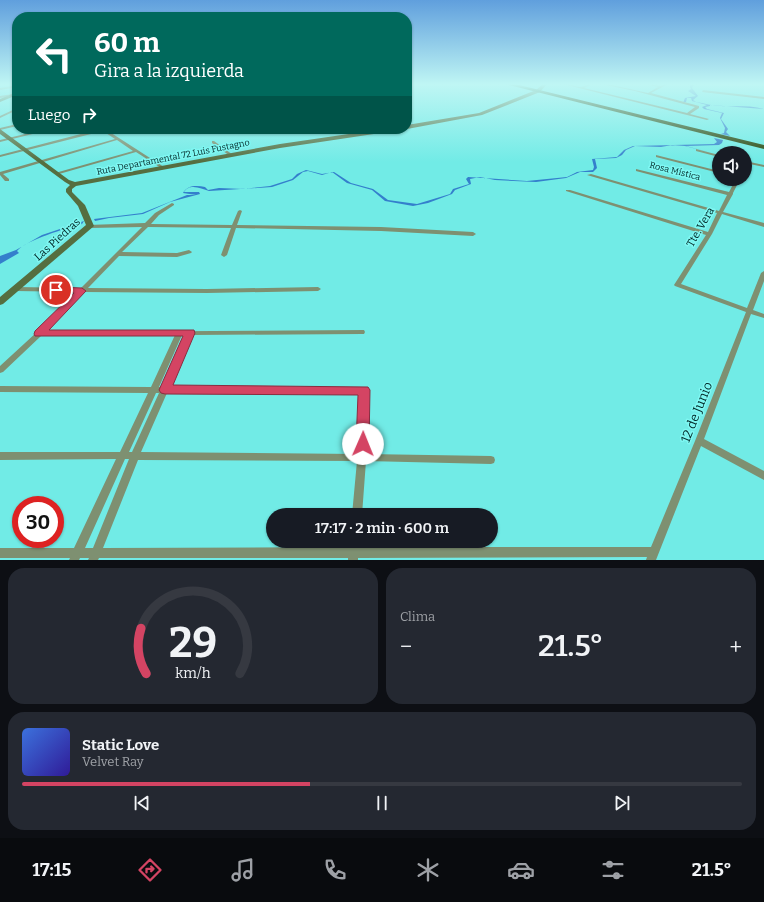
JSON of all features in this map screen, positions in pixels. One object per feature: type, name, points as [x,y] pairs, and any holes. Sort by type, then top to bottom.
[{"type":"highway","points":[[617,110],[764,146]]},
{"type":"main road","points":[[412,126],[480,114],[490,110]]},
{"type":"main road","points":[[0,130],[66,181],[74,184]]},
{"type":"main road","name":"Ruta Departamental 72 Luis Fustagno","points":[[74,184],[231,155],[363,134]]},
{"type":"main road","name":"Las Piedras","points":[[0,302],[90,223],[81,205],[69,192],[68,189],[74,184]]},
{"type":"street","points":[[672,110],[708,119]]},
{"type":"street","points":[[688,114],[694,110]]},
{"type":"street","points":[[0,117],[12,111]]},
{"type":"street","points":[[0,130],[12,126]]},
{"type":"street","points":[[0,141],[31,134]]},
{"type":"street","points":[[0,156],[84,134]]},
{"type":"street","points":[[110,134],[162,167]]},
{"type":"street","points":[[7,180],[0,173],[118,139]]},
{"type":"street","points":[[213,142],[231,155]]},
{"type":"street","points":[[57,173],[136,150]]},
{"type":"street","points":[[697,150],[712,154]]},
{"type":"street","points":[[657,156],[712,170]]},
{"type":"street","points":[[752,163],[764,166]]},
{"type":"street","name":"Rosa Mística","points":[[638,170],[730,194]]},
{"type":"street","points":[[589,175],[764,225]]},
{"type":"street","name":"Tte. Vera","points":[[734,186],[709,234],[677,283],[679,286],[750,311]]},
{"type":"street","points":[[568,191],[709,234]]},
{"type":"street","points":[[0,370],[39,334],[157,214],[172,204]]},
{"type":"street","points":[[224,256],[233,227],[240,211]]},
{"type":"street","points":[[90,223],[381,229],[473,234]]},
{"type":"street","points":[[118,254],[177,255],[189,252]]},
{"type":"street","name":"12 de Junio","points":[[652,556],[699,441],[764,273]]},
{"type":"street","points":[[16,289],[82,291],[318,289]]},
{"type":"street","points":[[750,311],[764,316]]},
{"type":"street","points":[[39,334],[362,332]]},
{"type":"street","points":[[76,556],[180,333]]},
{"type":"street","points":[[94,556],[135,455],[190,333]]},
{"type":"street","points":[[0,389],[364,390],[362,457],[358,508]]},
{"type":"street","points":[[699,441],[764,476]]},
{"type":"street","points":[[0,456],[135,455],[490,460]]},
{"type":"street","points":[[0,553],[76,556],[652,556]]},
{"type":"water","points":[[709,110],[724,113],[721,119],[728,129],[726,132],[730,136],[721,134],[724,133],[725,128],[720,118],[722,113]]},
{"type":"water","points":[[714,138],[723,140],[719,145],[686,146],[708,152],[685,146],[672,145],[714,144],[717,142]]},
{"type":"water","points":[[672,145],[661,147],[635,146],[626,150],[622,155],[616,158],[595,159],[597,168],[593,172],[580,172],[566,178],[536,182],[495,180],[486,178],[527,181],[567,177],[577,172],[593,170],[594,167],[592,159],[617,157],[624,150],[633,146]]},
{"type":"water","points":[[306,170],[322,174],[330,173],[322,175],[308,171],[303,172],[293,180],[272,187],[246,189],[270,186],[292,179],[297,174]]},
{"type":"water","points":[[332,172],[351,183],[373,189],[388,200],[417,204],[450,194],[453,189],[469,184],[466,179],[468,177],[477,178],[470,179],[471,184],[455,190],[452,194],[428,203],[413,206],[385,201],[372,190],[347,183]]},
{"type":"water","points":[[192,186],[199,186],[205,187],[208,190],[219,188],[241,189],[209,191],[192,187],[186,189]]},
{"type":"water","points":[[186,189],[184,192],[199,192],[200,194],[170,202],[143,214],[95,221],[94,219],[142,213],[187,195],[196,195],[183,193]]},
{"type":"water","points":[[84,221],[82,224],[47,235],[29,243],[17,251],[19,253],[0,264],[0,256],[16,250],[42,235]]},
{"type":"route","points":[[56,290],[82,291],[39,334],[190,333],[165,390],[364,390],[363,444]]}]
